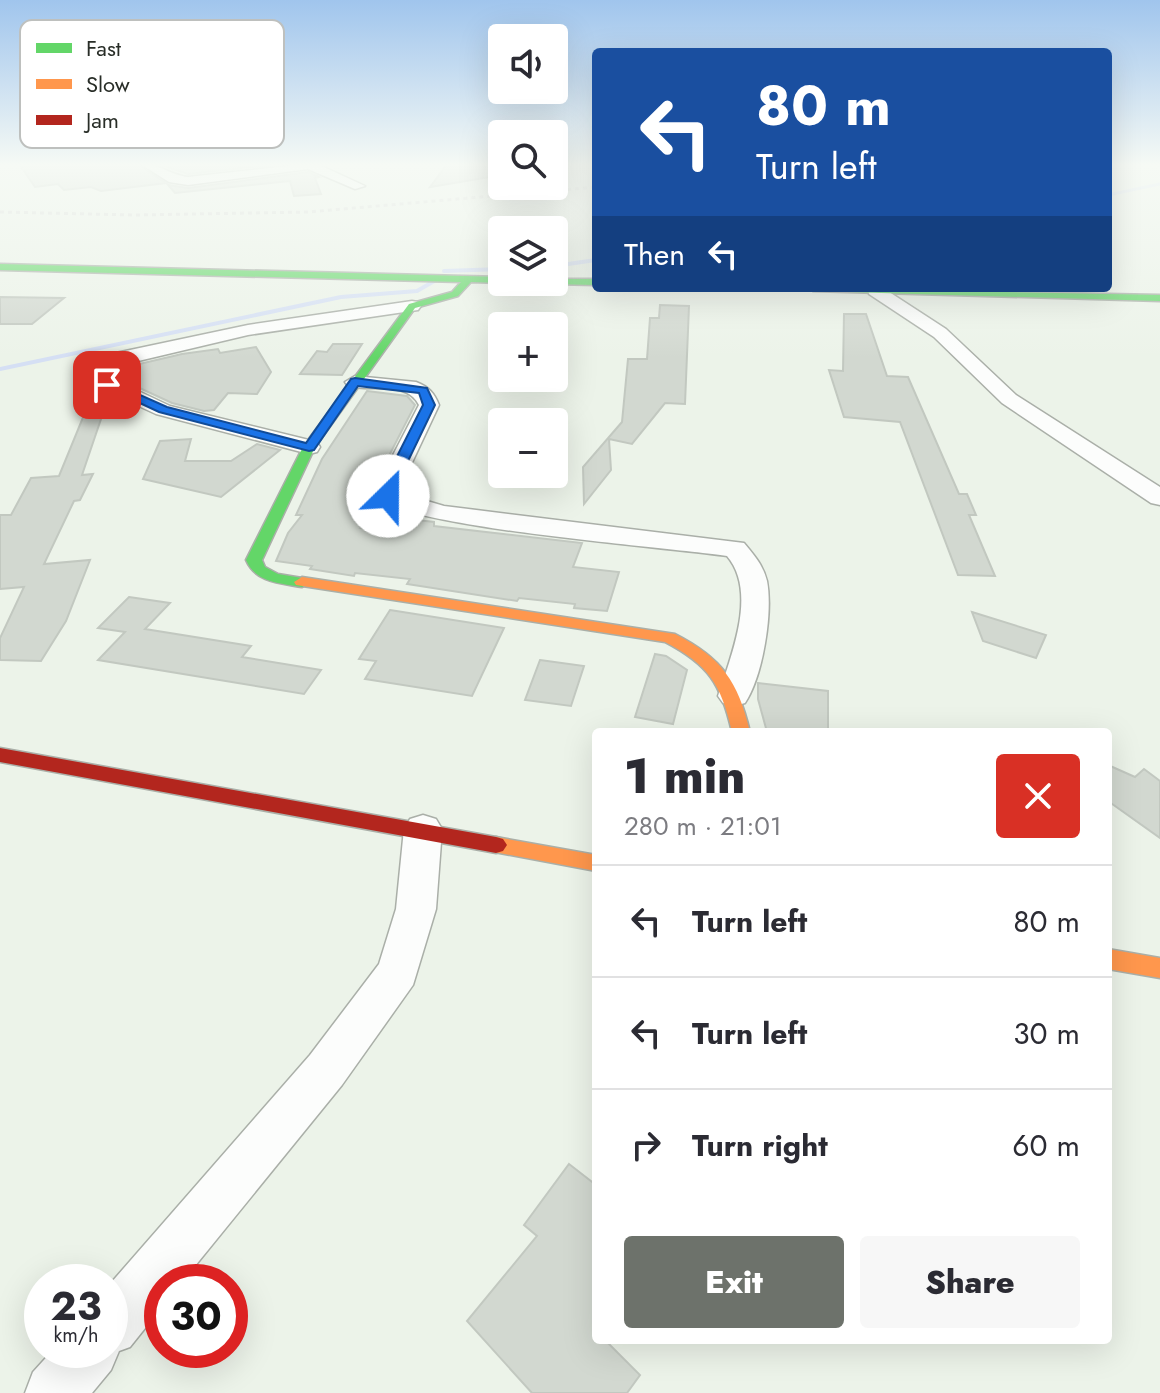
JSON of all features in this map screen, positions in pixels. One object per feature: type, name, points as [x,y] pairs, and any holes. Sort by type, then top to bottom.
[{"type":"main road","points":[[0,267],[488,280]]},
{"type":"main road","points":[[468,280],[455,294],[412,306],[355,382],[309,447],[254,560],[258,570],[274,578],[669,638],[697,649],[715,667],[734,696],[740,728]]},
{"type":"main road","points":[[568,282],[592,282]]},
{"type":"main road","points":[[946,292],[1160,298]]},
{"type":"main road","points":[[0,755],[423,829],[592,862]]},
{"type":"main road","points":[[1112,960],[1160,968]]},
{"type":"street","points":[[878,292],[940,333],[1009,399],[1160,498]]},
{"type":"street","points":[[309,447],[163,410],[85,374],[87,368],[97,363],[248,330],[412,306]]},
{"type":"street","points":[[355,382],[411,387],[423,390],[427,395],[429,405],[389,486],[388,496],[401,503],[428,511],[735,549],[746,557],[754,608],[747,653],[734,696]]},
{"type":"street","points":[[128,1306],[326,1070],[398,972],[416,909],[423,829]]},
{"type":"street","points":[[54,1393],[76,1368]]},
{"type":"building","points":[[0,297],[64,298],[32,324],[0,324]]},
{"type":"building","points":[[660,305],[689,306],[685,404],[665,403],[632,444],[609,439],[611,470],[584,504],[583,467],[622,422],[628,359],[647,359],[650,318],[659,318]]},
{"type":"building","points":[[844,314],[866,314],[887,376],[908,377],[959,494],[967,494],[976,515],[969,515],[995,576],[958,575],[900,422],[844,417],[829,370],[843,371]]},
{"type":"building","points":[[333,344],[362,344],[342,375],[300,374],[317,351],[327,352]]},
{"type":"building","points":[[256,347],[271,372],[257,394],[228,393],[214,410],[204,411],[172,403],[105,372],[182,354],[218,349],[220,353]]},
{"type":"building","points":[[367,391],[407,396],[415,405],[374,485],[360,528],[400,532],[408,519],[434,522],[434,526],[582,543],[573,567],[619,572],[607,611],[574,608],[575,604],[519,598],[517,601],[407,584],[410,579],[355,573],[354,576],[276,561],[288,533],[302,515],[296,515],[322,459]]},
{"type":"building","points":[[86,410],[102,416],[82,475],[93,474],[80,500],[74,501],[44,564],[90,560],[66,621],[41,661],[0,660],[0,638],[24,587],[0,589],[0,515],[11,515],[31,478],[59,476]]},
{"type":"building","points":[[191,439],[185,461],[231,461],[257,444],[280,450],[221,497],[143,479],[160,441]]},
{"type":"building","points":[[129,597],[170,603],[145,629],[251,646],[242,657],[321,670],[304,694],[98,660],[125,632],[98,628]]},
{"type":"building","points":[[390,610],[504,628],[472,696],[365,679],[376,661],[359,659]]},
{"type":"building","points":[[972,612],[1046,635],[1036,658],[983,641]]},
{"type":"building","points":[[655,654],[666,656],[687,670],[673,724],[635,717]]},
{"type":"building","points":[[540,660],[584,666],[571,706],[525,700]]},
{"type":"building","points":[[758,683],[828,691],[828,728],[766,728],[758,699]]},
{"type":"building","points":[[1112,767],[1135,777],[1144,769],[1160,781],[1160,838],[1112,804]]},
{"type":"building","points":[[569,1164],[592,1182],[592,1344],[609,1344],[640,1375],[627,1393],[532,1393],[467,1321],[537,1236],[524,1225]]},
{"type":"waterway","points":[[568,264],[592,261]]},
{"type":"waterway","points":[[444,271],[488,269]]},
{"type":"waterway","points":[[0,369],[341,297],[417,291],[436,280]]},
{"type":"traffic: fast","points":[[0,267],[488,280]]},
{"type":"traffic: fast","points":[[302,582],[274,578],[258,570],[254,560],[309,447],[412,306],[455,294],[468,280]]},
{"type":"traffic: fast","points":[[568,282],[592,282]]},
{"type":"traffic: fast","points":[[952,292],[1160,298]]},
{"type":"traffic: slow","points":[[302,582],[669,638],[699,655],[719,674],[732,699],[740,728]]},
{"type":"traffic: slow","points":[[496,845],[592,862]]},
{"type":"traffic: slow","points":[[1112,960],[1160,968]]},
{"type":"traffic: jam","points":[[0,755],[496,845]]},
{"type":"route","points":[[107,385],[163,410],[309,447],[355,382],[423,390],[429,405],[389,486],[388,496]]}]
